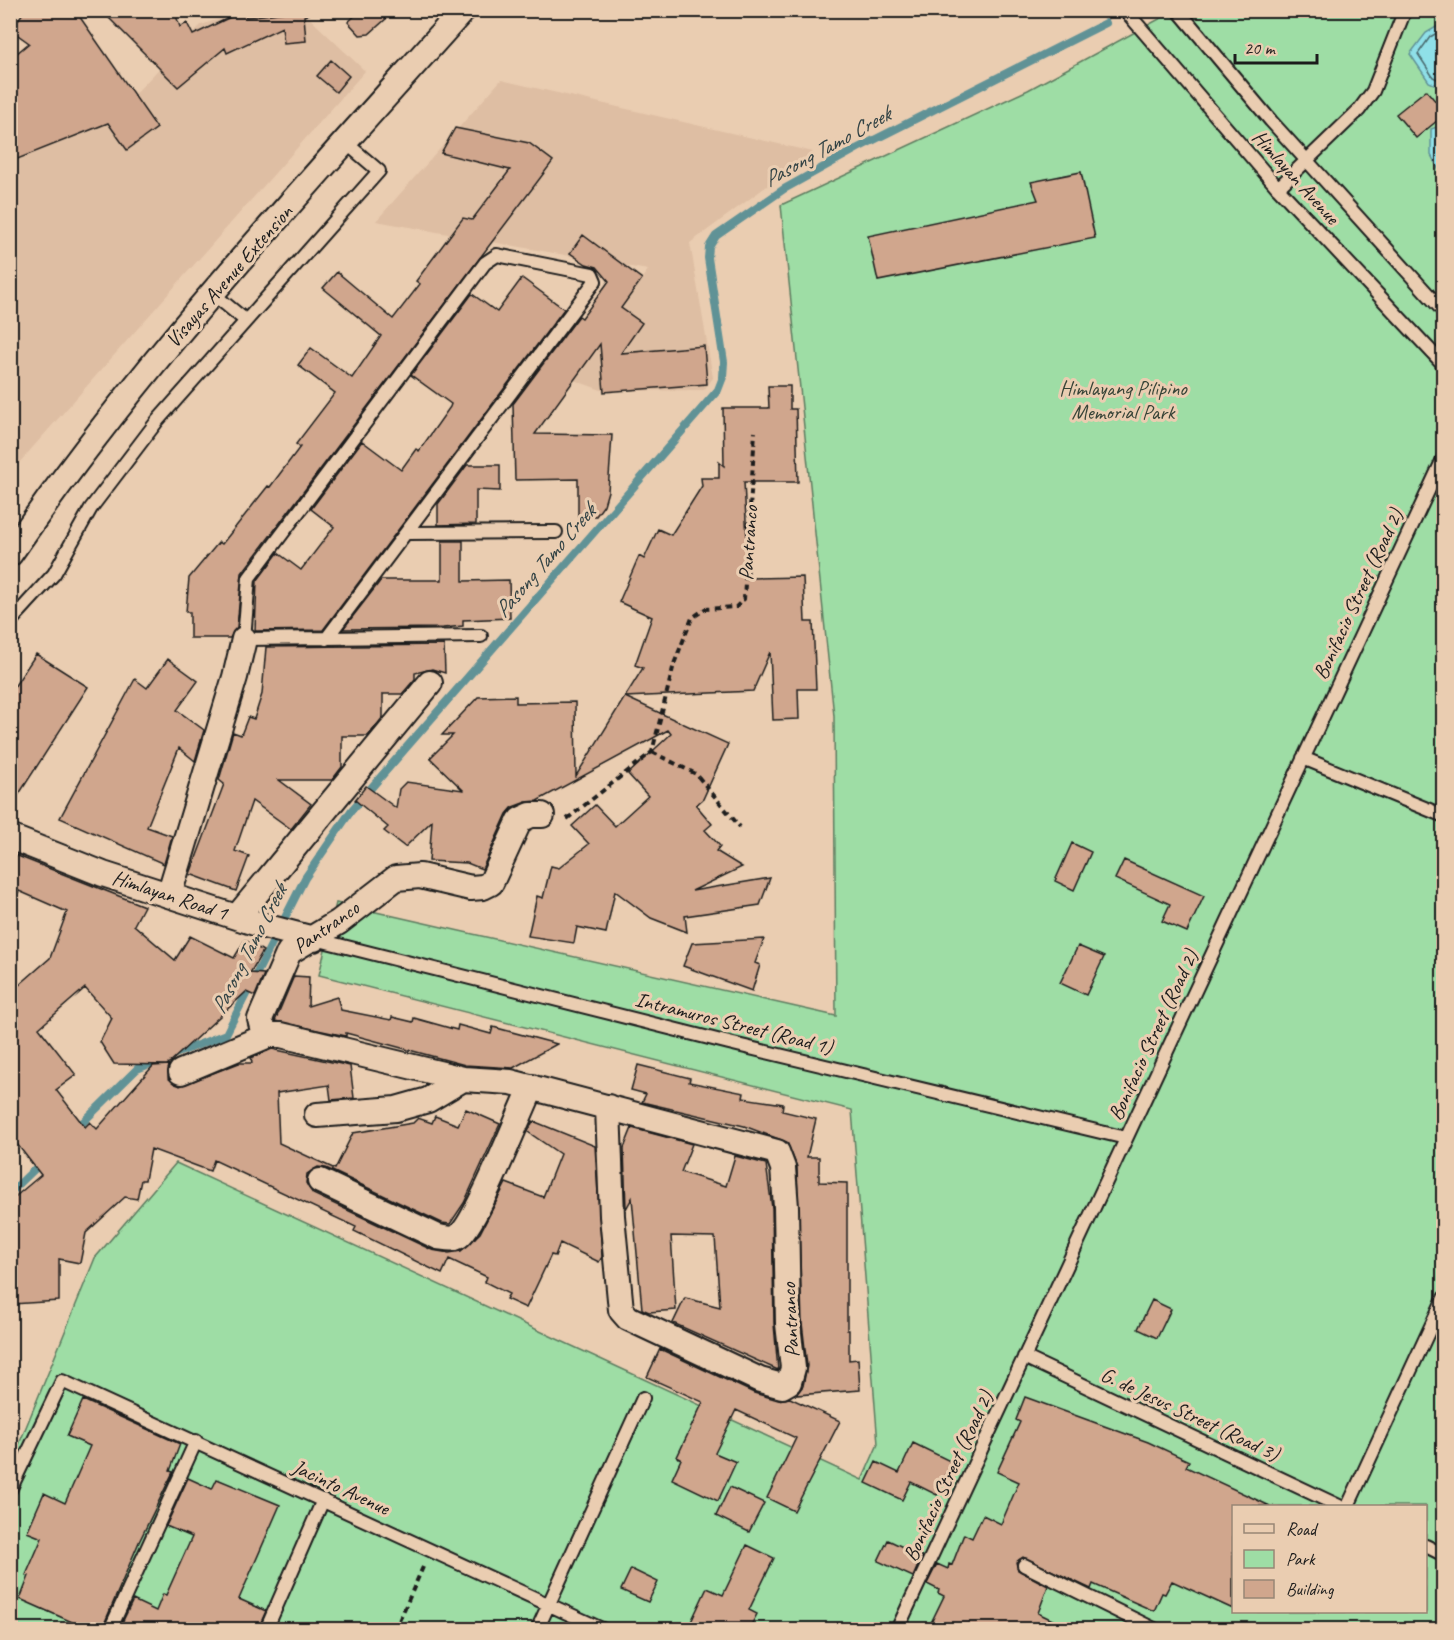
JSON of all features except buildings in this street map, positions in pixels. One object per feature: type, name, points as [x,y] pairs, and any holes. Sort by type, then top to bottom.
[{"type":"street","name":"Visayas Avenue Extension","points":[[10,554],[47,501],[128,395],[212,293],[463,10]]},
{"type":"street","points":[[169,895],[235,677],[244,639]]},
{"type":"street","points":[[237,918],[430,683]]},
{"type":"street","name":"Pantranco","points":[[542,815],[520,820],[491,883],[483,887],[471,888],[420,876],[396,878],[323,940],[289,952],[260,1019],[262,1028],[269,1035],[281,1035],[463,1079],[511,1082],[532,1087],[608,1107],[777,1152],[782,1159],[786,1207],[788,1324],[793,1368],[789,1382],[783,1386],[760,1380],[628,1318],[621,1310],[612,1216],[608,1107]]},
{"type":"street","name":"Himlayan Road 1","points":[[10,837],[103,874],[272,929],[323,940]]},
{"type":"street","points":[[181,1072],[269,1035]]},
{"type":"street","points":[[317,1115],[396,1109],[428,1100],[463,1079]]},
{"type":"street","points":[[320,1181],[438,1237],[454,1239],[461,1235],[478,1207],[532,1087]]},
{"type":"lane","name":"Himlayan Avenue","points":[[1125,10],[1278,188],[1443,365]]},
{"type":"lane","name":"Himlayan Avenue","points":[[1178,10],[1306,161],[1443,312]]},
{"type":"lane","points":[[1278,188],[1359,110],[1373,91],[1405,10]]},
{"type":"lane","name":"Visayas Avenue Extension","points":[[10,622],[54,574],[91,508],[158,420],[379,171],[345,142]]},
{"type":"lane","points":[[326,639],[595,282],[592,274],[497,255],[486,263],[249,578],[244,639],[326,639],[481,636]]},
{"type":"lane","points":[[212,293],[245,320]]},
{"type":"lane","name":"Bonifacio Street (Road 2)","points":[[897,1629],[1443,457]]},
{"type":"lane","points":[[408,533],[556,532]]},
{"type":"lane","points":[[1303,758],[1443,816]]},
{"type":"lane","name":"Intramuros Street (Road 1)","points":[[323,940],[740,1046],[1126,1138]]},
{"type":"lane","points":[[1348,1505],[1443,1298]]},
{"type":"lane","name":"G. de Jesus Street (Road 3)","points":[[1024,1358],[1337,1505]]},
{"type":"lane","name":"Jacinto Avenue","points":[[10,1490],[63,1381],[604,1629]]},
{"type":"lane","points":[[537,1629],[643,1398]]},
{"type":"lane","points":[[110,1629],[196,1441]]},
{"type":"lane","points":[[266,1629],[323,1500]]},
{"type":"lane","points":[[1427,1547],[1443,1555]]},
{"type":"lane","points":[[1024,1565],[1156,1629]]},
{"type":"path","name":"Pantranco","points":[[652,752],[674,664],[688,622],[705,609],[736,607],[744,599],[755,432]]},
{"type":"path","points":[[542,815],[564,822],[652,752],[696,774],[740,827]]},
{"type":"path","points":[[395,1629],[431,1550]]},
{"type":"shaded area","points":[[244,11],[302,11],[365,71],[11,472],[11,162],[106,124],[201,25]]},
{"type":"shaded area","points":[[501,80],[813,152],[690,243],[713,378],[704,390],[604,391],[568,378],[648,270],[376,221]]},
{"type":"green space","name":"Himlayang Pilipino Memorial Park","points":[[1174,11],[1443,11],[1443,1629],[11,1630],[11,1464],[95,1258],[176,1163],[862,1480],[878,1444],[852,1110],[319,975],[336,903],[836,1016],[834,716],[781,205],[1028,90]]},
{"type":"water","points":[[1443,23],[1443,88],[1429,82],[1410,54],[1426,33]]},
{"type":"water","points":[[1444,125],[1443,178],[1431,155],[1431,129]]},
{"type":"waterway","name":"Pasong Tamo Creek","points":[[172,1055],[226,1034],[305,878],[351,811],[718,390],[723,377],[724,362],[708,258],[709,247],[716,236],[784,189],[858,148],[1106,23]]},
{"type":"waterway","name":"Pasong Tamo Creek","points":[[74,1131],[137,1069],[157,1061]]},
{"type":"waterway","name":"Pasong Tamo Creek","points":[[10,1193],[43,1161]]}]
